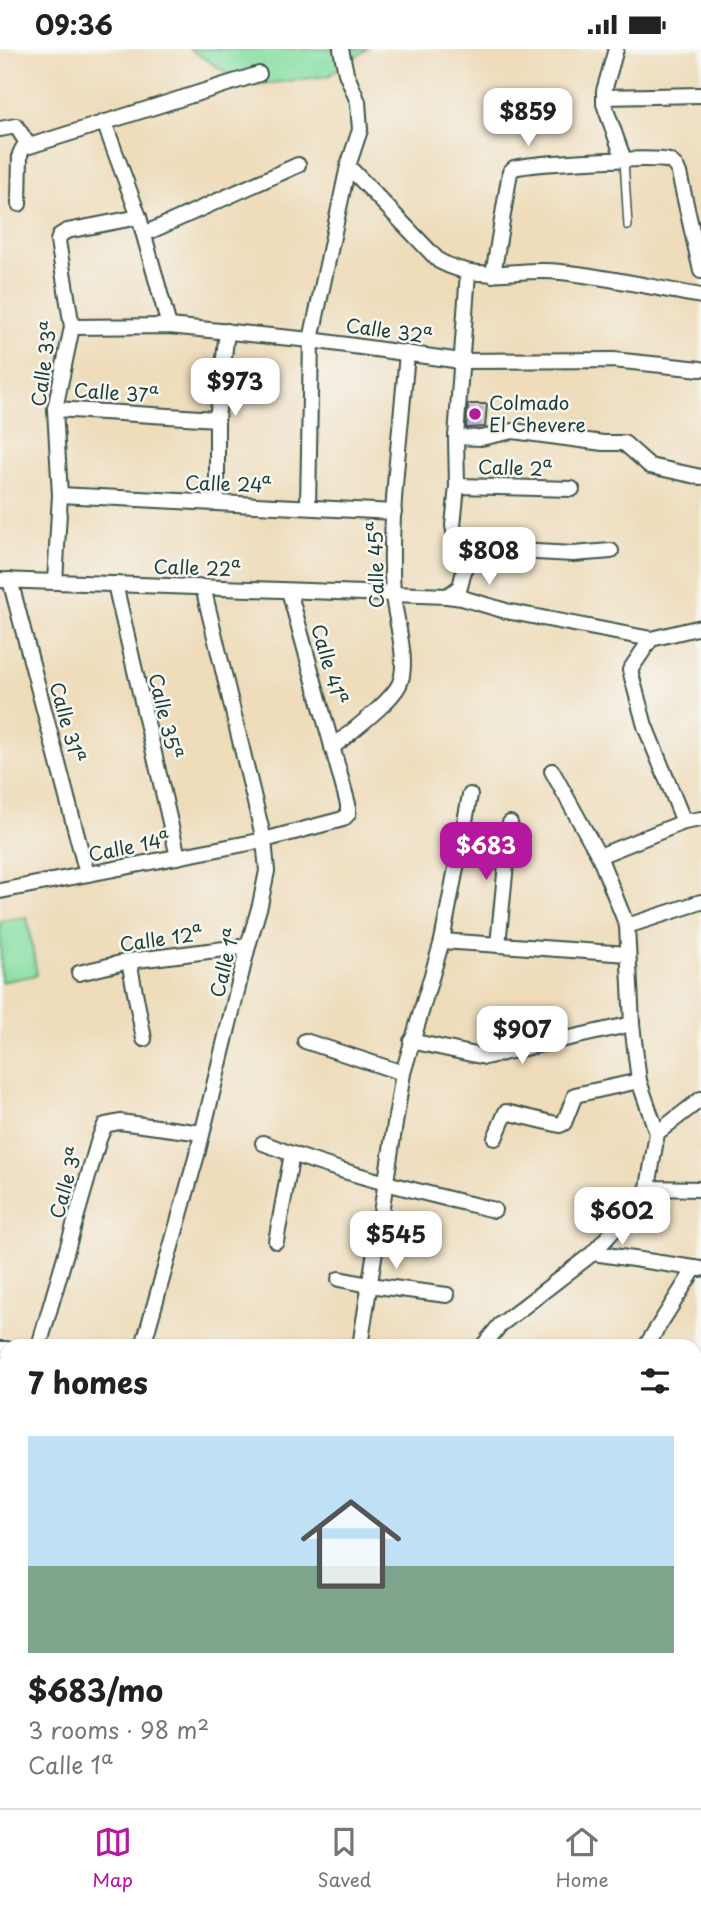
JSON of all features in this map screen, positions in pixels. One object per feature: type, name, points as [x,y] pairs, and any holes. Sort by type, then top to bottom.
[{"type":"street","points":[[308,506],[311,340],[361,117],[341,49]]},
{"type":"street","points":[[616,49],[604,104],[624,160]]},
{"type":"street","points":[[19,204],[20,154],[23,148],[259,74]]},
{"type":"street","points":[[604,97],[701,95]]},
{"type":"street","points":[[104,122],[139,217],[169,325]]},
{"type":"street","points":[[0,129],[16,126],[29,146]]},
{"type":"street","points":[[493,275],[510,172],[514,168],[624,160],[671,162],[679,173],[701,271]]},
{"type":"street","points":[[144,234],[298,165]]},
{"type":"street","points":[[348,166],[439,261],[455,269],[493,275],[558,271],[701,296]]},
{"type":"street","name":"Calle 33ª","points":[[55,582],[60,495],[55,409],[72,327],[58,241],[60,235],[66,231],[139,217]]},
{"type":"street","points":[[447,596],[460,587],[464,567],[462,548],[453,526],[457,486],[456,437],[468,272]]},
{"type":"street","name":"Calle 32ª","points":[[72,327],[169,325],[311,340],[461,361],[613,360],[701,369]]},
{"type":"street","points":[[217,503],[217,419],[227,331]]},
{"type":"street","name":"Calle 45ª","points":[[332,748],[400,684],[403,667],[393,594],[394,512],[407,353]]},
{"type":"street","name":"Calle 37ª","points":[[55,409],[217,419]]},
{"type":"street","points":[[456,437],[481,438],[513,431],[603,443],[624,443],[650,466],[701,477]]},
{"type":"street","name":"Calle 2ª","points":[[457,486],[572,489]]},
{"type":"street","name":"Calle 24ª","points":[[60,495],[394,512]]},
{"type":"street","points":[[462,548],[573,554],[611,551]]},
{"type":"street","name":"Calle 22ª","points":[[5,580],[447,596],[506,611],[651,639]]},
{"type":"street","name":"Calle 31ª","points":[[5,580],[87,874]]},
{"type":"street","name":"Calle 35ª","points":[[115,584],[178,857]]},
{"type":"street","name":"Calle 1ª","points":[[145,1339],[202,1133],[267,871],[264,840],[203,587]]},
{"type":"street","name":"Calle 41ª","points":[[264,840],[343,819],[348,814],[289,590]]},
{"type":"street","points":[[684,822],[645,726],[630,670],[651,639],[701,627]]},
{"type":"street","points":[[489,1339],[500,1325],[593,1253],[623,1220],[648,1188],[657,1133],[639,1081],[632,1024],[627,926],[599,856],[552,771]]},
{"type":"street","points":[[361,1339],[403,1073],[442,941],[470,795]]},
{"type":"street","points":[[599,856],[684,822],[701,819]]},
{"type":"street","points":[[498,945],[509,823]]},
{"type":"street","name":"Calle 14ª","points":[[0,891],[264,840]]},
{"type":"street","points":[[627,926],[701,902]]},
{"type":"street","points":[[442,941],[628,954]]},
{"type":"street","name":"Calle 12ª","points":[[79,973],[129,961],[248,946]]},
{"type":"street","points":[[129,961],[144,1039]]},
{"type":"street","points":[[411,1041],[485,1057],[632,1024]]},
{"type":"street","points":[[305,1041],[403,1073]]},
{"type":"street","points":[[495,1138],[506,1112],[560,1125],[564,1123],[575,1095],[639,1081]]},
{"type":"street","points":[[657,1133],[701,1099]]},
{"type":"street","name":"Calle 3ª","points":[[41,1339],[105,1125],[120,1122],[202,1133]]},
{"type":"street","points":[[263,1143],[386,1184],[494,1210]]},
{"type":"street","points":[[276,1241],[292,1154]]},
{"type":"street","points":[[648,1188],[701,1189]]},
{"type":"street","points":[[593,1253],[698,1269],[651,1339]]},
{"type":"street","points":[[339,1279],[447,1296]]},
{"type":"lane","points":[[624,160],[628,226]]},
{"type":"green space","points":[[190,49],[367,49],[328,76],[247,86]]},
{"type":"green space","points":[[27,917],[37,975],[1,982],[0,921]]},
{"type":"building","name":"Colmado El Chevere","points":[[468,404],[487,404],[485,427],[466,428]]},
{"type":"place","name":"Colmado El Chevere","points":[[475,414]]}]
